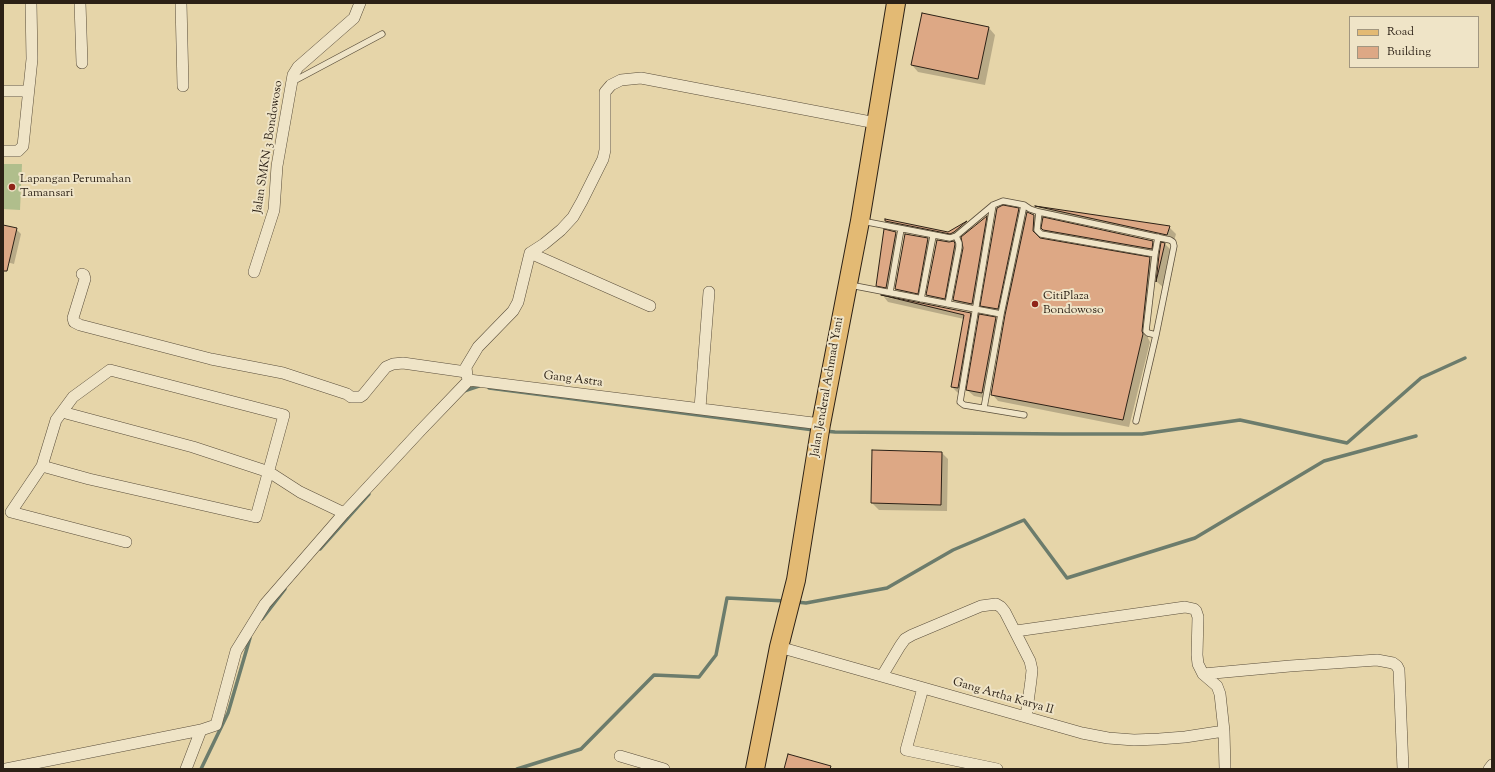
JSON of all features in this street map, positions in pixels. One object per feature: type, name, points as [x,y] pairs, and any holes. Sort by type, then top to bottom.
[{"type":"main road","name":"Jalan Jenderal Achmad Yani","points":[[755,769],[779,647],[796,580],[820,432],[860,221],[896,3]]},
{"type":"street","points":[[3,152],[18,151],[23,146],[32,59],[31,3]]},
{"type":"street","points":[[80,3],[82,63]]},
{"type":"street","points":[[182,3],[183,86]]},
{"type":"street","name":"Jalan SMKN 3 Bondowoso","points":[[254,272],[274,210],[277,166],[293,75],[298,67],[354,18],[360,3]]},
{"type":"street","points":[[6,769],[201,730],[216,725],[236,651],[265,604],[344,513],[421,430],[468,376],[466,367],[478,348],[513,311],[518,302],[530,253],[561,230],[573,217],[603,159],[605,150],[606,92],[611,85],[622,80],[641,78],[876,123]]},
{"type":"street","points":[[3,91],[28,91]]},
{"type":"street","points":[[530,253],[650,306]]},
{"type":"street","name":"Gang Astra","points":[[82,274],[84,275],[85,279],[73,318],[74,322],[80,325],[211,359],[283,373],[347,394],[351,397],[360,397],[363,395],[386,367],[402,362],[468,376],[700,408],[820,432]]},
{"type":"street","points":[[700,408],[709,292]]},
{"type":"street","points":[[42,466],[96,481],[256,517],[284,415],[110,370],[73,397],[56,420],[42,466],[11,512],[126,542]]},
{"type":"street","points":[[62,412],[193,447],[269,472],[300,492],[344,513]]},
{"type":"street","points":[[882,676],[905,639],[981,606],[996,604],[1001,607],[1016,631],[1030,661],[1032,670],[1026,717]]},
{"type":"street","points":[[1016,631],[1191,607],[1197,614],[1198,664],[1203,674],[1216,686],[1220,694],[1224,731],[1225,769]]},
{"type":"street","name":"Gang Artha Karya II","points":[[779,647],[1082,733],[1108,738],[1134,740],[1159,739],[1224,731]]},
{"type":"street","points":[[1203,674],[1377,660],[1393,663],[1397,666],[1398,670],[1403,769]]},
{"type":"street","points":[[923,688],[906,750],[996,769]]},
{"type":"street","points":[[186,769],[201,730]]},
{"type":"street","points":[[620,756],[648,767],[664,769]]},
{"type":"street","points":[[1490,769],[1492,765]]},
{"type":"lane","points":[[292,82],[382,34]]},
{"type":"lane","points":[[860,221],[950,238],[956,236],[994,205],[1003,201],[1024,205],[1030,210],[1158,237],[1173,242],[1174,246],[1156,335],[1136,421]]},
{"type":"lane","points":[[994,205],[960,402],[964,405],[1024,415]]},
{"type":"lane","points":[[984,408],[1001,314],[1024,205]]},
{"type":"lane","points":[[1039,212],[1037,230],[1041,234],[1155,254]]},
{"type":"lane","points":[[890,292],[901,229]]},
{"type":"lane","points":[[921,298],[933,236]]},
{"type":"lane","points":[[948,304],[959,247],[956,236]]},
{"type":"lane","points":[[1156,335],[1148,334],[1146,332],[1158,237]]},
{"type":"lane","points":[[847,284],[1001,314]]},
{"type":"green space","name":"Lapangan Perumahan Tamansari","points":[[3,164],[22,164],[20,210],[3,209]]},
{"type":"building","points":[[922,13],[989,27],[978,79],[911,65]]},
{"type":"building","points":[[1003,205],[1019,208],[998,309],[980,306],[997,208]]},
{"type":"building","points":[[1035,206],[1170,226],[1167,235]]},
{"type":"building","points":[[1027,212],[1034,215],[1033,231],[1040,238],[1150,257],[1142,331],[1143,334],[1123,420],[991,395],[1005,315]]},
{"type":"building","points":[[987,216],[972,304],[953,300],[963,248],[961,237]]},
{"type":"building","points":[[1043,217],[1153,241],[1152,249],[1043,230],[1041,228]]},
{"type":"building","points":[[885,219],[948,232],[967,221],[950,234],[885,221]]},
{"type":"building","points":[[3,225],[17,228],[7,271],[3,271]]},
{"type":"building","points":[[884,229],[896,232],[886,288],[876,286]]},
{"type":"building","points":[[905,234],[928,238],[918,294],[895,289]]},
{"type":"building","points":[[937,240],[949,242],[954,241],[955,244],[945,299],[926,295]]},
{"type":"building","points":[[1161,242],[1165,243],[1156,282],[1159,255]]},
{"type":"building","points":[[881,295],[971,313],[958,388],[951,387],[964,315]]},
{"type":"building","points":[[979,314],[996,317],[982,393],[966,390]]},
{"type":"building","points":[[872,450],[942,452],[941,505],[871,503]]},
{"type":"building","points":[[788,754],[831,766],[830,769],[784,769]]},
{"type":"waterway","points":[[824,431],[1142,434],[1240,420],[1347,443],[1421,378],[1465,358]]},
{"type":"waterway","points":[[464,391],[479,386]]},
{"type":"waterway","points":[[489,388],[814,430]]},
{"type":"waterway","points":[[796,602],[806,603],[887,588],[953,550],[1024,520],[1067,578],[1195,538],[1324,461],[1416,436]]},
{"type":"waterway","points":[[320,549],[369,494]]},
{"type":"waterway","points":[[262,619],[285,589]]},
{"type":"waterway","points":[[517,769],[581,749],[654,675],[699,677],[716,655],[727,598],[786,601]]},
{"type":"waterway","points":[[201,769],[228,713],[250,638]]},
{"type":"place","name":"Lapangan Perumahan Tamansari","points":[[12,187]]},
{"type":"place","name":"CitiPlaza Bondowoso","points":[[1035,304]]}]
